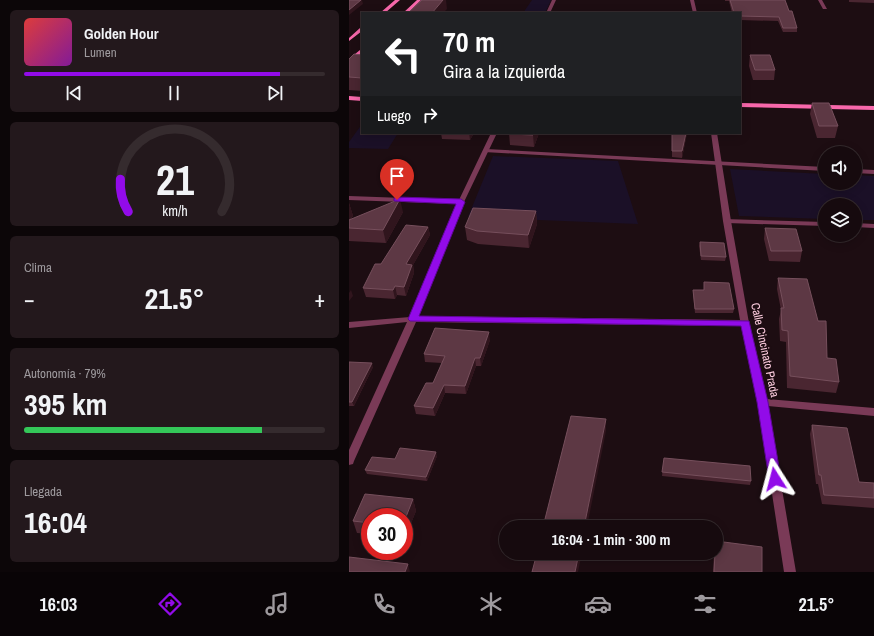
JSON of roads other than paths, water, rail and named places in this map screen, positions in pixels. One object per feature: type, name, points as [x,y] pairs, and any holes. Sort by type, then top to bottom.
[{"type":"main road","points":[[383,12],[398,0]]},
{"type":"main road","points":[[406,12],[419,0]]},
{"type":"main road","points":[[349,40],[361,30]]},
{"type":"main road","points":[[349,62],[361,52]]},
{"type":"main road","points":[[349,98],[361,99]]},
{"type":"main road","points":[[741,105],[874,108]]},
{"type":"street","points":[[548,12],[554,0]]},
{"type":"street","points":[[692,0],[695,12]]},
{"type":"street","points":[[820,0],[825,8]]},
{"type":"street","points":[[349,461],[413,319],[461,202],[494,134]]},
{"type":"street","name":"Calle Cincinato Prada","points":[[714,134],[727,221],[745,323],[763,402],[790,572]]},
{"type":"street","points":[[486,151],[818,169]]},
{"type":"street","points":[[862,171],[874,172]]},
{"type":"street","points":[[349,198],[461,202]]},
{"type":"street","points":[[727,221],[818,224]]},
{"type":"street","points":[[862,225],[874,226]]},
{"type":"street","points":[[349,325],[413,319],[745,323]]},
{"type":"street","points":[[763,402],[874,412]]}]
